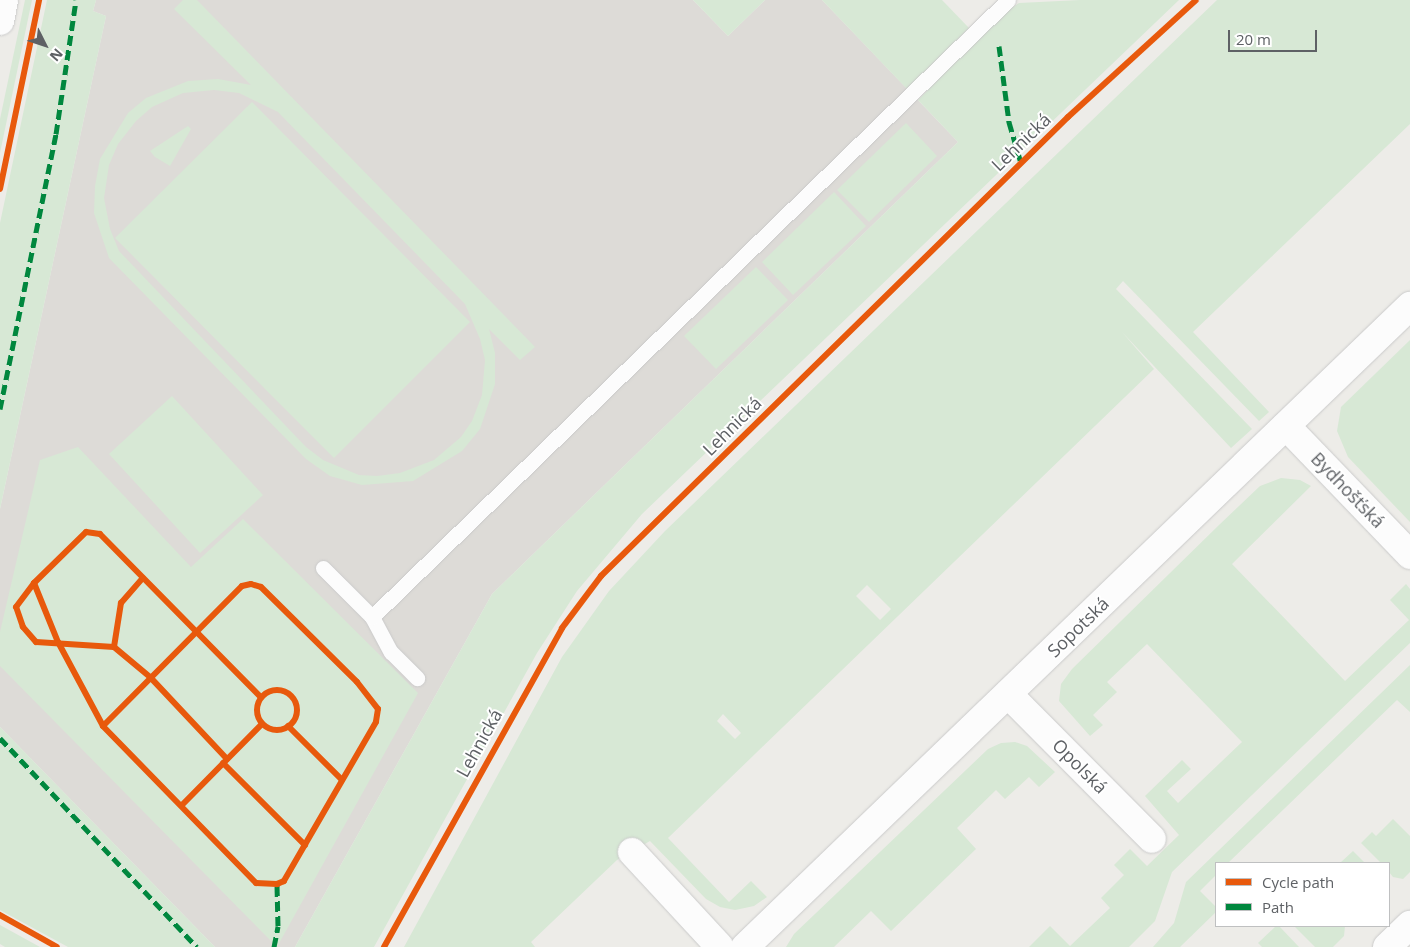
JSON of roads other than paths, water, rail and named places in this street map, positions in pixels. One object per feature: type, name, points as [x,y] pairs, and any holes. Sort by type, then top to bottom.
[{"type":"street","points":[[0,21],[4,0]]},
{"type":"street","name":"Sopotská","points":[[746,947],[1410,306]]},
{"type":"street","name":"Bydhošťská","points":[[1286,426],[1410,555]]},
{"type":"street","name":"Opolská","points":[[1008,694],[1152,839]]},
{"type":"street","points":[[632,852],[720,947]]},
{"type":"street","points":[[1387,947],[1410,925]]},
{"type":"lane","points":[[372,617],[1008,0]]},
{"type":"lane","points":[[323,568],[372,617],[391,652],[417,678]]}]
